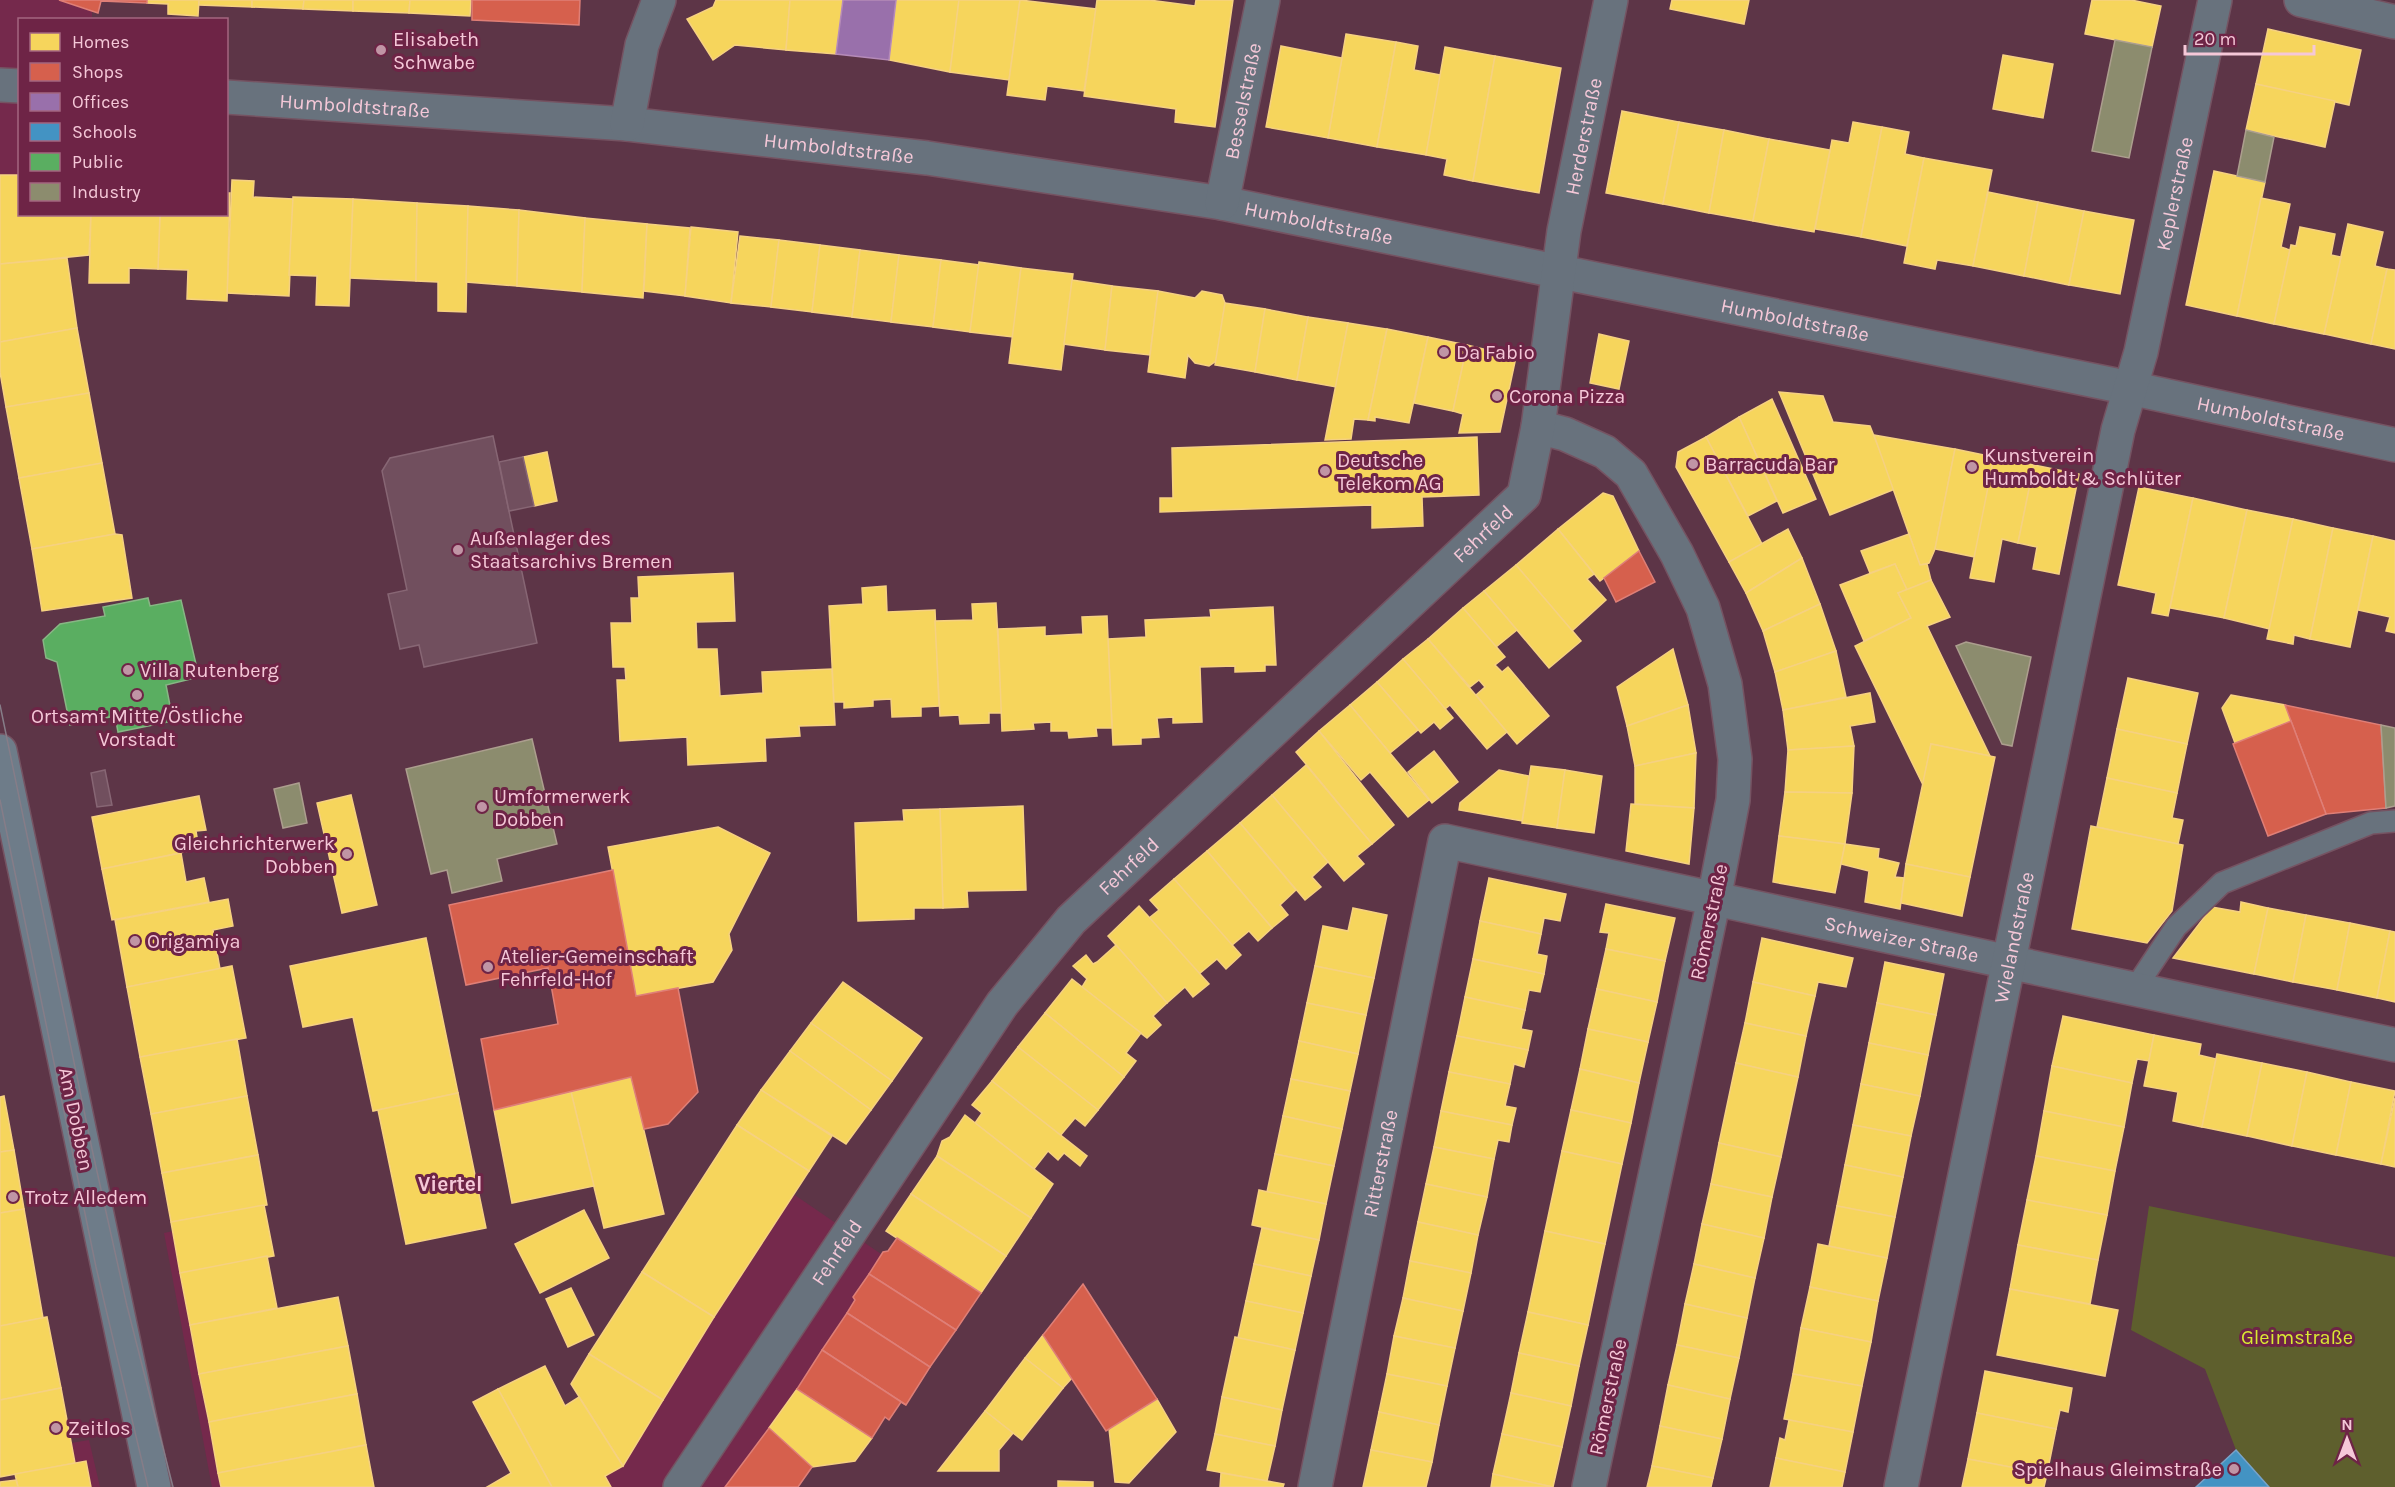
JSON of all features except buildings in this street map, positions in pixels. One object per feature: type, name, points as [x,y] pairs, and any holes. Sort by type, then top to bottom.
[{"type":"street","points":[[627,124],[642,45],[658,0]]},
{"type":"street","name":"Besselstraße","points":[[1221,203],[1263,0]]},
{"type":"street","name":"Herderstraße","points":[[1559,273],[1564,231],[1611,0]]},
{"type":"street","name":"Keplerstraße","points":[[2130,388],[2141,352],[2215,0]]},
{"type":"street","points":[[2301,0],[2395,21]]},
{"type":"street","points":[[0,85],[18,86]]},
{"type":"street","name":"Humboldtstraße","points":[[228,97],[627,124],[927,158],[1221,203],[2130,388],[2395,446]]},
{"type":"street","name":"Fehrfeld","points":[[680,1487],[1016,987],[1071,920],[1524,495],[1538,427],[1559,273]]},
{"type":"street","name":"Wielandstraße","points":[[1901,1487],[2118,430],[2130,388]]},
{"type":"street","name":"Römerstraße","points":[[1538,427],[1564,434],[1605,452],[1631,474],[1677,554],[1703,608],[1725,684],[1735,759],[1733,800],[1714,899],[1589,1487]]},
{"type":"street","name":"Am Dobben","points":[[0,751],[154,1487]]},
{"type":"street","name":"Schweizer Straße","points":[[1445,841],[2009,964],[2395,1045]]},
{"type":"street","name":"Ritterstraße","points":[[1315,1487],[1445,841]]},
{"type":"lane","points":[[2134,990],[2176,927],[2222,883],[2371,823],[2395,821]]},
{"type":"shaded area","points":[[0,0],[92,0],[92,18],[18,18],[19,216],[0,260]]},
{"type":"shaded area","points":[[764,1174],[922,1282],[788,1487],[569,1487]]},
{"type":"shaded area","points":[[201,1225],[251,1487],[212,1487],[164,1233]]},
{"type":"shaded area","points":[[89,1440],[100,1487],[35,1487],[28,1450]]},
{"type":"green space","name":"Gleimstraße","points":[[2149,1206],[2395,1257],[2395,1487],[2269,1487],[2236,1450],[2205,1369],[2131,1330]]},
{"type":"tram line","points":[[0,705],[92,1149],[127,1306],[173,1487]]},
{"type":"tram line","points":[[0,800],[96,1267],[148,1487]]},
{"type":"place","name":"Elisabeth Schwabe","points":[[381,50]]},
{"type":"place","name":"Da Fabio","points":[[1444,352]]},
{"type":"place","name":"Corona Pizza","points":[[1497,396]]},
{"type":"place","name":"Barracuda Bar","points":[[1693,464]]},
{"type":"place","name":"Kunstverein Humboldt & Schlüter","points":[[1972,467]]},
{"type":"place","name":"Deutsche Telekom AG","points":[[1325,471]]},
{"type":"place","name":"Außenlager des Staatsarchivs Bremen","points":[[458,550]]},
{"type":"place","name":"Villa Rutenberg","points":[[128,670]]},
{"type":"place","name":"Ortsamt Mitte/Östliche Vorstadt","points":[[137,695]]},
{"type":"place","name":"Umformerwerk Dobben","points":[[482,807]]},
{"type":"place","name":"Gleichrichterwerk Dobben","points":[[347,854]]},
{"type":"place","name":"Origamiya","points":[[135,941]]},
{"type":"place","name":"Atelier-Gemeinschaft Fehrfeld-Hof","points":[[488,967]]},
{"type":"place","name":"Trotz Alledem","points":[[13,1197]]},
{"type":"place","name":"Zeitlos","points":[[56,1428]]},
{"type":"place","name":"Spielhaus Gleimstraße","points":[[2234,1469]]},
{"type":"district","name":"Viertel","points":[[450,1184]]}]
